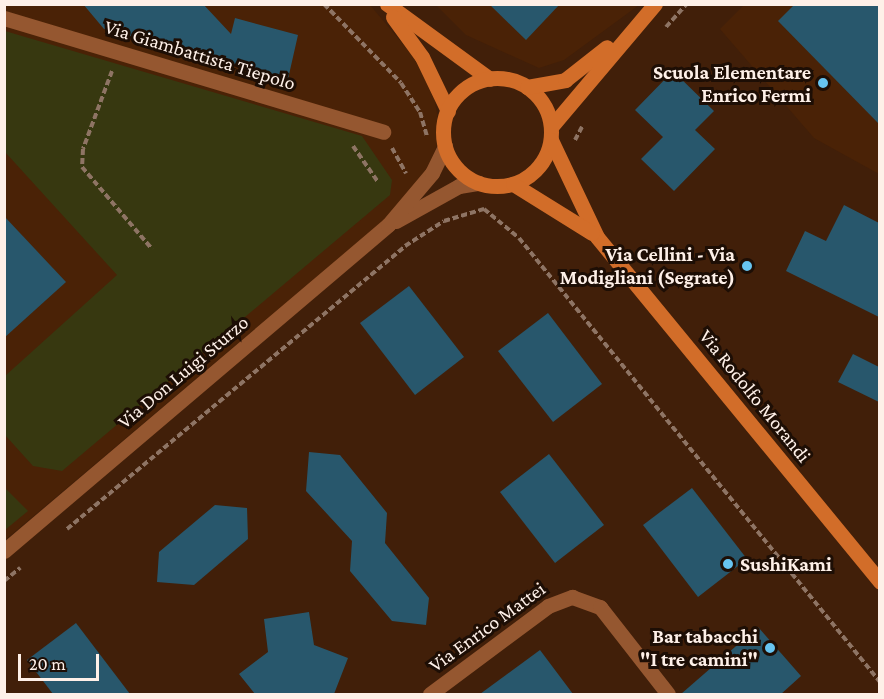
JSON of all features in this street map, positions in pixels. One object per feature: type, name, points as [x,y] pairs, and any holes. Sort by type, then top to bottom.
[{"type":"street","points":[[386,4],[490,79],[527,87],[565,80],[651,10]]},
{"type":"street","points":[[386,4],[422,57],[448,111],[445,146],[457,168],[479,183],[513,184],[536,170],[551,133],[651,10]]},
{"type":"street","name":"Via Giambattista Tiepolo","points":[[4,18],[383,132]]},
{"type":"street","points":[[448,111],[465,90],[490,79]]},
{"type":"street","points":[[527,87],[545,106],[551,133]]},
{"type":"street","name":"Via Rodolfo Morandi","points":[[551,133],[597,237],[879,582]]},
{"type":"street","name":"Via Don Luigi Sturzo","points":[[4,551],[388,225],[432,173],[445,146]]},
{"type":"street","name":"Via Don Luigi Sturzo","points":[[388,225],[459,186],[479,183]]},
{"type":"street","name":"Via Rodolfo Morandi","points":[[513,184],[597,237]]},
{"type":"street","name":"Via Enrico Mattei","points":[[430,694],[548,606],[572,597],[600,607],[668,694]]},
{"type":"path","points":[[324,4],[401,83],[420,112],[427,135],[423,145]]},
{"type":"path","points":[[664,30],[687,4]]},
{"type":"path","points":[[119,52],[83,149],[82,167],[152,249]]},
{"type":"path","points":[[100,71],[123,78]]},
{"type":"path","points":[[576,148],[574,137],[586,121]]},
{"type":"path","points":[[383,132],[407,174],[413,164]]},
{"type":"path","points":[[341,142],[353,145],[378,182]]},
{"type":"path","points":[[59,535],[405,246],[444,221],[484,209],[519,238],[879,682]]},
{"type":"path","points":[[4,581],[23,566]]},
{"type":"shaded area","points":[[5,5],[370,5],[413,56],[433,90],[438,120],[437,145],[427,171],[384,220],[5,540]]},
{"type":"shaded area","points":[[436,5],[639,5],[564,60],[539,68],[466,35]]},
{"type":"shaded area","name":"Scuola Elementare Enrico Fermi","points":[[744,5],[879,5],[879,174],[814,138],[720,29]]},
{"type":"shaded area","points":[[5,31],[362,136],[392,180],[390,195],[62,471],[33,466],[5,435],[5,376],[117,275],[5,152]]},
{"type":"shaded area","points":[[5,488],[28,511],[4,530]]},
{"type":"building","points":[[83,4],[203,4],[231,34],[235,18],[298,35],[288,79],[104,29]]},
{"type":"building","points":[[489,4],[560,4],[526,40]]},
{"type":"building","points":[[795,4],[879,4],[879,124],[778,21]]},
{"type":"building","points":[[673,71],[714,111],[695,130],[715,149],[674,191],[641,159],[663,137],[635,110]]},
{"type":"building","points":[[844,205],[879,223],[879,317],[786,271],[805,231],[826,241]]},
{"type":"building","points":[[4,216],[66,282],[4,338]]},
{"type":"building","points":[[409,286],[464,357],[415,395],[360,323]]},
{"type":"building","points":[[548,313],[602,384],[553,422],[498,351]]},
{"type":"building","points":[[853,354],[879,367],[879,402],[838,382]]},
{"type":"building","points":[[309,452],[340,455],[387,513],[385,543],[429,598],[426,625],[392,621],[350,571],[352,541],[306,491]]},
{"type":"building","points":[[549,454],[604,525],[555,563],[500,492]]},
{"type":"building","points":[[692,488],[747,559],[698,597],[643,525]]},
{"type":"building","points":[[215,505],[247,508],[248,539],[194,585],[157,582],[159,552]]},
{"type":"building","points":[[309,612],[314,645],[348,658],[334,694],[255,694],[239,674],[268,652],[264,619]]},
{"type":"building","points":[[76,623],[130,694],[53,694],[27,660]]},
{"type":"building","points":[[758,627],[801,676],[781,694],[681,694]]},
{"type":"building","points":[[540,650],[573,694],[480,694]]},
{"type":"place","name":"Scuola Elementare Enrico Fermi","points":[[823,83]]},
{"type":"place","name":"Via Cellini - Via Modigliani (Segrate)","points":[[747,266]]},
{"type":"place","name":"SushiKami","points":[[728,564]]},
{"type":"place","name":"Bar tabacchi \"I tre camini\"","points":[[770,648]]}]
